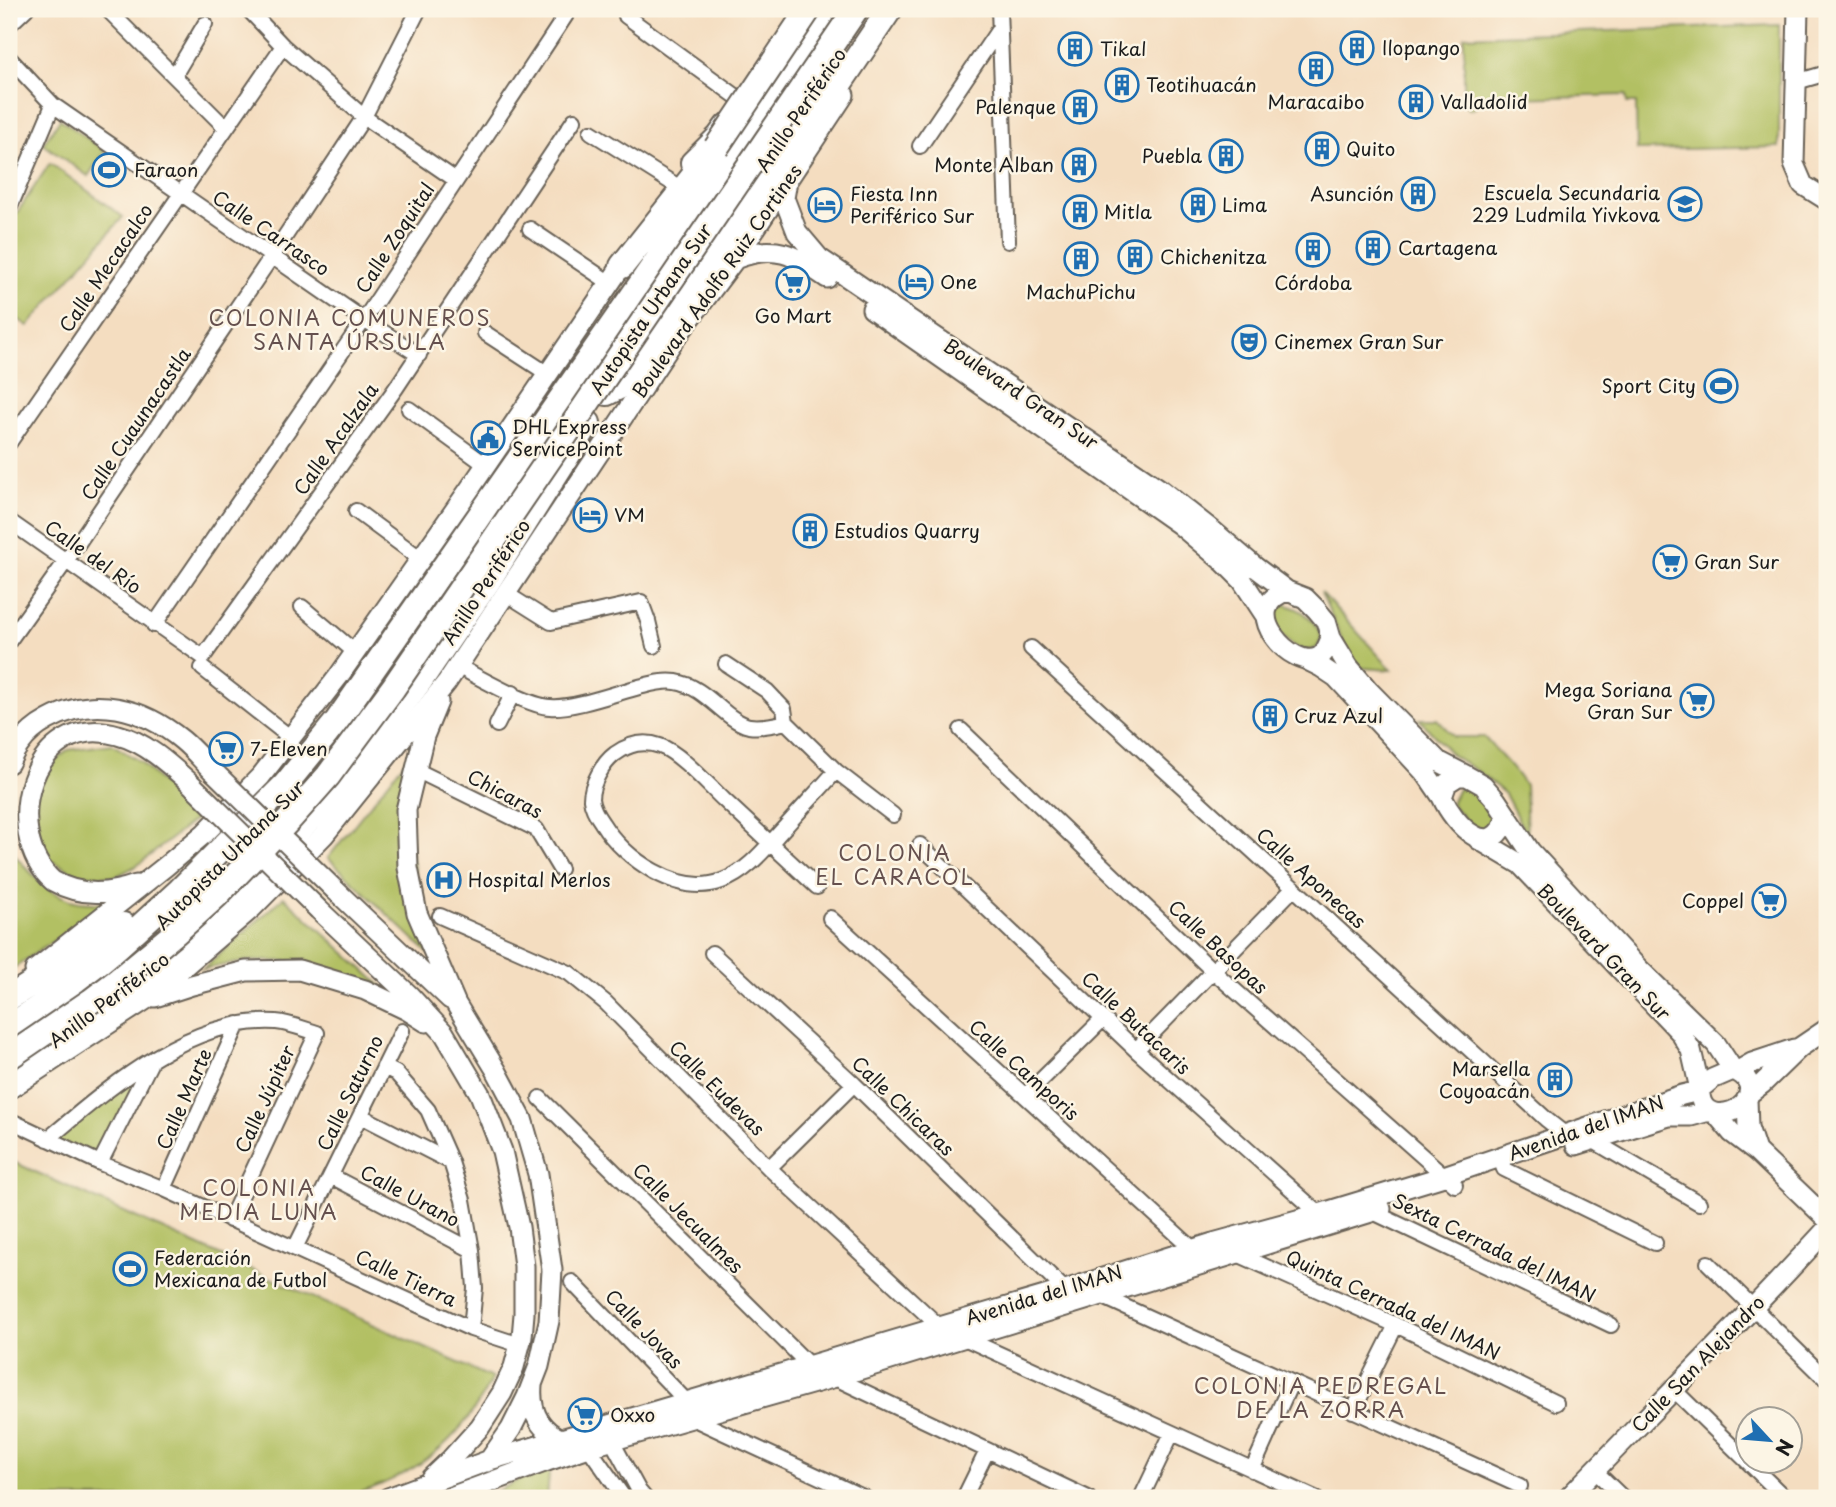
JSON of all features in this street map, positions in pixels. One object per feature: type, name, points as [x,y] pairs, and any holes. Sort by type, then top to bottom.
[{"type":"highway","points":[[616,274],[716,148],[809,9]]},
{"type":"highway","points":[[692,163],[719,137],[790,44],[822,9]]},
{"type":"highway","name":"Anillo Periférico","points":[[9,1027],[100,963],[180,890],[285,785],[337,721],[832,9]]},
{"type":"highway","name":"Autopista Urbana Sur","points":[[9,1039],[96,979],[172,916],[247,844],[319,764],[380,682],[839,9]]},
{"type":"highway","name":"Autopista Urbana Sur","points":[[9,1057],[91,1001],[175,933],[253,859],[328,776],[393,688],[856,9]]},
{"type":"highway","name":"Anillo Periférico","points":[[9,1070],[110,1004],[226,907],[335,793],[419,683],[487,583],[607,393],[870,9]]},
{"type":"highway","points":[[607,393],[621,386],[631,375],[761,195],[819,123],[836,88],[890,9]]},
{"type":"highway","points":[[732,264],[733,249],[761,195],[818,104],[836,88]]},
{"type":"highway","points":[[9,998],[180,890]]},
{"type":"highway","points":[[64,1054],[182,955],[226,907]]},
{"type":"main road","points":[[9,992],[205,833],[251,785],[291,737],[356,653],[422,559],[797,9]]},
{"type":"main road","name":"Boulevard Adolfo Ruiz Cortines","points":[[9,1088],[145,1000],[252,908],[324,835],[452,674],[674,340],[732,264],[787,181],[819,123],[902,9]]},
{"type":"main road","points":[[1798,9],[1794,164],[1803,185],[1827,200]]},
{"type":"main road","name":"Boulevard Gran Sur","points":[[787,181],[784,198],[797,232],[818,258],[1020,402],[1199,540],[1242,580],[1265,615]]},
{"type":"main road","points":[[786,253],[782,246],[783,239],[789,233],[797,232]]},
{"type":"main road","points":[[732,264],[752,252],[786,253]]},
{"type":"main road","name":"Boulevard Gran Sur","points":[[786,253],[1161,490],[1287,591]]},
{"type":"main road","points":[[1287,591],[1305,598],[1316,609],[1326,621],[1331,638],[1348,666],[1437,761],[1483,785],[1496,800],[1507,817],[1498,835],[1490,839],[1478,839],[1457,823],[1427,775],[1336,677],[1279,643],[1269,630],[1265,615],[1273,597],[1287,591]]},
{"type":"main road","points":[[1307,660],[1323,655],[1331,638]]},
{"type":"main road","points":[[448,1498],[469,1482],[490,1460],[511,1429],[532,1385],[543,1352],[551,1309],[552,1270],[538,1174],[522,1119],[456,1004],[417,913],[408,868],[406,810],[424,736],[452,674]]},
{"type":"main road","points":[[9,763],[20,744],[36,727],[60,713],[82,707],[109,706],[152,720],[182,740],[456,1004]]},
{"type":"main road","points":[[166,866],[134,886],[109,892],[84,892],[49,878],[31,860],[19,838],[15,813],[19,788],[30,765],[48,748],[70,736],[95,732],[107,732],[131,740],[161,759],[189,782],[410,995],[444,1033],[480,1094],[502,1151],[519,1227],[524,1266],[524,1328],[510,1376],[489,1414],[451,1460],[420,1487]]},
{"type":"main road","points":[[1442,797],[1447,783],[1458,776],[1467,776]]},
{"type":"main road","name":"Boulevard Gran Sur","points":[[1507,817],[1530,851],[1638,968],[1716,1044],[1735,1071]]},
{"type":"main road","name":"Boulevard Gran Sur","points":[[1478,839],[1520,864],[1681,1032],[1691,1050],[1700,1090]]},
{"type":"main road","points":[[145,1000],[246,971],[299,970],[365,990],[407,1010],[444,1033]]},
{"type":"main road","points":[[1712,1112],[1724,1114],[1742,1105],[1748,1096],[1799,1048],[1827,1029]]},
{"type":"main road","points":[[1799,1048],[1712,1079],[1700,1090],[1703,1104],[1827,1219]]},
{"type":"main road","points":[[1735,1071],[1749,1083],[1748,1128],[1756,1151]]},
{"type":"main road","name":"Avenida del IMAN","points":[[1502,1163],[1566,1135],[1700,1090]]},
{"type":"main road","name":"Avenida del IMAN","points":[[690,1410],[810,1366],[940,1328],[1067,1297],[1196,1257],[1236,1253],[1325,1219],[1502,1163],[1592,1140],[1669,1116],[1712,1112]]},
{"type":"main road","name":"Avenida del IMAN","points":[[1196,1257],[1213,1243],[1325,1219]]},
{"type":"main road","points":[[519,1227],[546,1223]]},
{"type":"main road","name":"Calle San Alejandro","points":[[1568,1498],[1754,1309],[1827,1229]]},
{"type":"main road","name":"Avenida del IMAN","points":[[388,1498],[490,1460],[608,1434],[690,1410],[832,1378],[962,1337],[1067,1297]]},
{"type":"main road","points":[[532,1385],[531,1400],[535,1416],[544,1429],[576,1440]]},
{"type":"main road","name":"Avenida del IMAN","points":[[448,1498],[547,1461],[576,1440]]},
{"type":"street","points":[[9,25],[26,9]]},
{"type":"street","points":[[107,9],[225,127]]},
{"type":"street","points":[[248,9],[283,46],[364,117],[456,180]]},
{"type":"street","points":[[401,9],[416,15]]},
{"type":"street","name":"Calle Zoquital","points":[[154,625],[364,320],[570,9]]},
{"type":"street","points":[[999,9],[1008,241]]},
{"type":"street","name":"Calle Cuaunacastla","points":[[9,641],[66,561],[364,117],[416,15]]},
{"type":"street","points":[[626,16],[737,97]]},
{"type":"street","points":[[174,76],[205,24]]},
{"type":"street","points":[[920,146],[999,29]]},
{"type":"street","name":"Calle Mecacalco","points":[[9,443],[283,46]]},
{"type":"street","name":"Calle Carrasco","points":[[9,58],[53,106],[419,355]]},
{"type":"street","points":[[1796,82],[1827,73]]},
{"type":"street","points":[[11,199],[53,106]]},
{"type":"street","name":"Calle Acalzala","points":[[218,638],[419,355],[574,120]]},
{"type":"street","points":[[591,132],[677,186]]},
{"type":"street","points":[[530,229],[616,274]]},
{"type":"street","points":[[485,333],[548,374]]},
{"type":"street","points":[[409,409],[486,466]]},
{"type":"street","points":[[356,511],[422,559]]},
{"type":"street","name":"Calle del Río","points":[[9,522],[203,657],[218,638]]},
{"type":"street","points":[[505,593],[551,622],[641,602],[654,646]]},
{"type":"street","points":[[302,607],[356,653]]},
{"type":"street","name":"Calle Aponecas","points":[[1031,648],[1566,1135]]},
{"type":"street","points":[[726,664],[767,691],[784,709],[786,722],[836,771],[893,815]]},
{"type":"street","points":[[202,668],[291,737]]},
{"type":"street","points":[[452,674],[513,693],[535,704],[551,707],[572,705],[654,683],[676,682],[695,688],[736,721],[750,726],[786,722]]},
{"type":"street","points":[[496,725],[513,693]]},
{"type":"street","name":"Calle Basopas","points":[[961,730],[1213,971],[1449,1180]]},
{"type":"street","points":[[817,887],[770,843],[705,782],[678,757],[663,747],[646,742],[628,745],[612,756],[592,788],[591,802],[596,814],[620,847],[635,860],[676,880],[708,885],[723,881],[755,860],[770,843],[836,771]]},
{"type":"street","name":"Chicaras","points":[[416,770],[536,829],[560,869]]},
{"type":"street","name":"Calle Butacaris","points":[[920,845],[1136,1050],[1325,1219]]},
{"type":"street","points":[[1136,1050],[1294,888]]},
{"type":"street","name":"Calle Eudevas","points":[[440,916],[569,973],[606,1003],[769,1168],[940,1328]]},
{"type":"street","name":"Calle Camporis","points":[[830,918],[1196,1257]]},
{"type":"street","name":"Calle Chicaras","points":[[712,953],[854,1084],[1067,1297]]},
{"type":"street","points":[[1025,1096],[1103,1019]]},
{"type":"street","name":"Calle Júpiter","points":[[230,1220],[317,1033],[277,1022],[238,1024]]},
{"type":"street","points":[[48,1139],[110,1088],[150,1062],[189,1039],[238,1024]]},
{"type":"street","name":"Calle Marte","points":[[164,1189],[238,1024]]},
{"type":"street","name":"Calle Saturno","points":[[295,1248],[402,1031]]},
{"type":"street","points":[[100,1163],[150,1062]]},
{"type":"street","points":[[384,1067],[396,1073],[428,1110],[451,1162],[463,1200],[472,1250],[475,1287],[471,1329]]},
{"type":"street","points":[[769,1168],[854,1084]]},
{"type":"street","name":"Calle Jecualmes","points":[[540,1098],[810,1366],[1088,1498]]},
{"type":"street","points":[[361,1116],[451,1162]]},
{"type":"street","name":"Calle Tierra","points":[[9,1119],[100,1163],[164,1189],[471,1329],[520,1345]]},
{"type":"street","points":[[1566,1135],[1592,1140],[1699,1203]]},
{"type":"street","points":[[1502,1163],[1542,1188],[1655,1243]]},
{"type":"street","name":"Calle Urano","points":[[331,1176],[472,1250]]},
{"type":"street","name":"Sexta Cerrada del IMAN","points":[[1370,1205],[1611,1325]]},
{"type":"street","name":"Quinta Cerrada del IMAN","points":[[1213,1243],[1396,1325],[1556,1403]]},
{"type":"street","points":[[1708,1263],[1827,1380]]},
{"type":"street","name":"Calle Jovas","points":[[572,1282],[690,1410]]},
{"type":"street","points":[[1097,1288],[1291,1383],[1520,1486]]},
{"type":"street","points":[[1353,1411],[1396,1325]]},
{"type":"street","points":[[940,1328],[1315,1498]]},
{"type":"street","points":[[1252,1470],[1291,1383]]},
{"type":"street","points":[[1674,1388],[1785,1498]]},
{"type":"street","points":[[690,1410],[865,1498]]},
{"type":"street","points":[[1141,1498],[1172,1433]]},
{"type":"street","points":[[608,1434],[634,1496]]},
{"type":"street","points":[[576,1440],[634,1496]]},
{"type":"street","points":[[964,1498],[987,1451]]},
{"type":"street","points":[[1595,1471],[1623,1498]]},
{"type":"green space","points":[[1779,25],[1779,147],[1637,150],[1636,103],[1627,103],[1626,95],[1475,99],[1475,108],[1470,109],[1464,103],[1464,36]]},
{"type":"green space","points":[[60,119],[105,151],[88,176],[43,144]]},
{"type":"green space","points":[[50,163],[123,217],[28,326],[9,313],[9,225]]},
{"type":"green space","points":[[1321,592],[1392,670],[1362,668],[1350,658]]},
{"type":"green space","points":[[1284,604],[1302,612],[1315,625],[1322,637],[1317,648],[1308,651],[1295,647],[1277,631],[1275,614]]},
{"type":"green space","points":[[1419,719],[1437,719],[1454,737],[1484,737],[1525,785],[1527,836],[1505,794],[1452,755]]},
{"type":"green space","points":[[112,744],[142,763],[197,818],[138,865],[115,877],[77,874],[50,860],[33,841],[28,804],[44,771],[68,750]]},
{"type":"green space","points":[[413,751],[401,790],[429,954],[328,858]]},
{"type":"green space","points":[[1473,786],[1499,817],[1493,829],[1480,830],[1465,820],[1451,803],[1458,789]]},
{"type":"green space","points":[[12,852],[42,883],[59,895],[79,902],[108,904],[9,971],[9,885]]},
{"type":"green space","points":[[284,897],[398,1001],[299,961],[247,961],[203,969]]},
{"type":"green space","points":[[151,1062],[100,1163],[48,1139]]},
{"type":"green space","name":"Federación Mexicana de Futbol","points":[[9,1160],[492,1378],[465,1422],[432,1455],[391,1480],[343,1498],[9,1498]]},
{"type":"green space","points":[[550,1463],[547,1498],[485,1498]]},
{"type":"place","name":"Ilopango","points":[[1357,48]]},
{"type":"place","name":"Tikal","points":[[1075,49]]},
{"type":"place","name":"Maracaibo","points":[[1316,69]]},
{"type":"place","name":"Teotihuacán","points":[[1122,85]]},
{"type":"place","name":"Valladolid","points":[[1416,102]]},
{"type":"place","name":"Palenque","points":[[1080,107]]},
{"type":"place","name":"Quito","points":[[1322,149]]},
{"type":"place","name":"Puebla","points":[[1226,156]]},
{"type":"place","name":"Monte Alban","points":[[1079,165]]},
{"type":"place","name":"Faraon","points":[[109,170]]},
{"type":"place","name":"Asunción","points":[[1418,194]]},
{"type":"place","name":"Escuela Secundaria 229 Ludmila Yivkova","points":[[1685,204]]},
{"type":"place","name":"Fiesta Inn Periférico Sur","points":[[825,205]]},
{"type":"place","name":"Lima","points":[[1198,205]]},
{"type":"place","name":"Mitla","points":[[1080,212]]},
{"type":"place","name":"Cartagena","points":[[1373,248]]},
{"type":"place","name":"Córdoba","points":[[1313,250]]},
{"type":"place","name":"Chichenitza","points":[[1135,257]]},
{"type":"place","name":"MachuPichu","points":[[1081,259]]},
{"type":"place","name":"One","points":[[916,282]]},
{"type":"place","name":"Go Mart","points":[[793,283]]},
{"type":"place","name":"Cinemex Gran Sur","points":[[1249,342]]},
{"type":"place","name":"Sport City","points":[[1721,386]]},
{"type":"place","name":"DHL Express ServicePoint","points":[[488,438]]},
{"type":"place","name":"VM","points":[[590,515]]},
{"type":"place","name":"Estudios Quarry","points":[[810,531]]},
{"type":"place","name":"Gran Sur","points":[[1670,562]]},
{"type":"place","name":"Mega Soriana Gran Sur","points":[[1697,701]]},
{"type":"place","name":"Cruz Azul","points":[[1270,716]]},
{"type":"place","name":"7-Eleven","points":[[226,749]]},
{"type":"place","name":"Hospital Merlos","points":[[444,880]]},
{"type":"place","name":"Coppel","points":[[1769,901]]},
{"type":"place","name":"Marsella Coyoacán","points":[[1555,1080]]},
{"type":"place","name":"Federación Mexicana de Futbol","points":[[130,1269]]},
{"type":"place","name":"Oxxo","points":[[585,1415]]},
{"type":"district","name":"COLONIA COMUNEROS SANTA ÚRSULA","points":[[350,331]]},
{"type":"district","name":"COLONIA EL CARACOL","points":[[895,866]]},
{"type":"district","name":"COLONIA MEDIA LUNA","points":[[259,1201]]},
{"type":"district","name":"COLONIA PEDREGAL DE LA ZORRA","points":[[1321,1399]]}]
